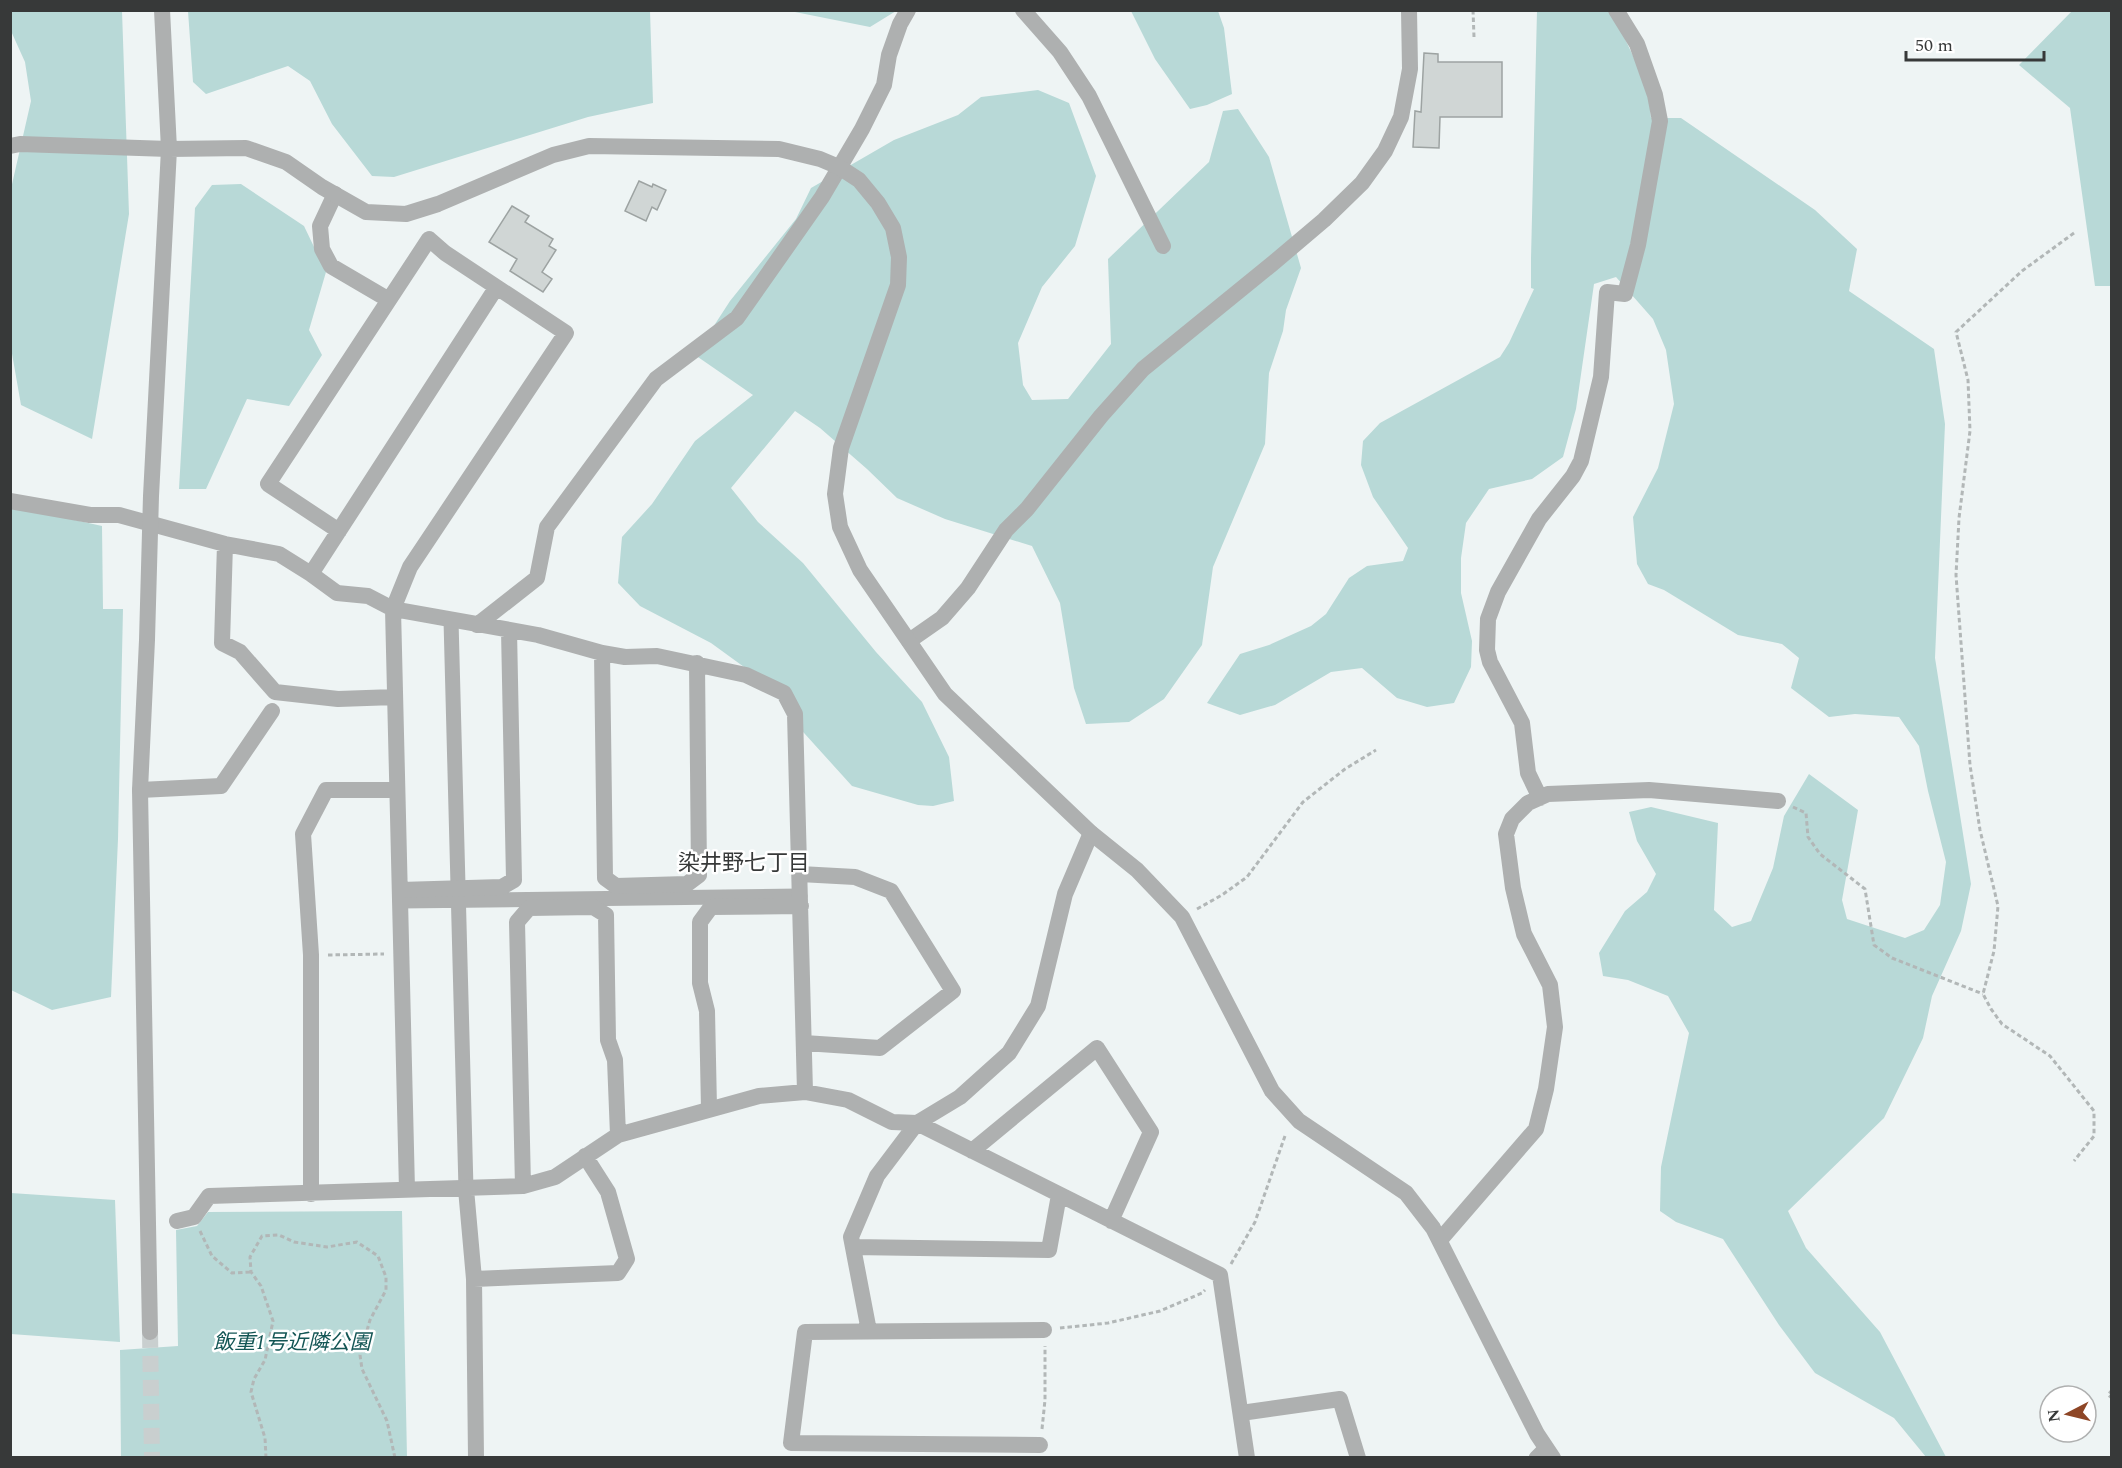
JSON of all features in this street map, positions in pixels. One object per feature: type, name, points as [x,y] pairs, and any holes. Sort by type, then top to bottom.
[{"type":"street","points":[[150,1332],[140,790],[151,496],[169,149],[162,10]]},
{"type":"street","points":[[477,625],[537,578],[547,527],[656,379],[737,318],[822,196],[862,129],[884,85],[889,55],[900,24],[908,10]]},
{"type":"street","points":[[1023,10],[1060,52],[1089,96],[1164,246]]},
{"type":"street","points":[[909,641],[942,618],[961,596],[1006,530],[1027,510],[1101,416],[1143,369],[1324,220],[1362,183],[1385,151],[1401,117],[1410,69],[1409,10]]},
{"type":"street","points":[[1540,798],[1528,773],[1522,723],[1490,662],[1487,650],[1488,619],[1498,592],[1539,519],[1573,476],[1581,461],[1601,377],[1607,292],[1625,294],[1638,245],[1660,121],[1655,94],[1637,44],[1616,10]]},
{"type":"street","points":[[10,146],[20,144],[169,149],[246,148],[286,162],[366,212],[406,213],[438,204],[553,154],[589,146],[779,149],[820,159],[839,167],[859,180],[878,203],[893,228],[899,257],[898,285],[841,448],[835,494],[840,527],[860,570],[945,694],[1091,832],[1137,870],[1182,917],[1272,1091],[1299,1121],[1406,1193],[1440,1240],[1545,1454]]},
{"type":"street","points":[[335,194],[320,226],[322,249],[331,266],[389,300]]},
{"type":"street","points":[[339,531],[268,484],[429,239],[445,253],[496,288],[566,333],[410,567],[393,609],[406,1190]]},
{"type":"street","points":[[311,574],[496,288]]},
{"type":"street","points":[[11,498],[90,515],[119,515],[225,544],[279,554],[337,593],[368,597],[393,609],[538,635],[625,657],[657,656],[697,663],[746,675],[784,693],[795,714],[805,1092]]},
{"type":"street","points":[[225,544],[222,643],[240,652],[275,692],[338,699],[395,697]]},
{"type":"street","points":[[451,620],[466,1189],[474,1279],[476,1458]]},
{"type":"street","points":[[459,894],[502,887],[514,880],[509,630]]},
{"type":"street","points":[[602,652],[605,878],[616,886],[687,884],[699,875],[697,663]]},
{"type":"street","points":[[140,790],[221,786],[272,711]]},
{"type":"street","points":[[311,1194],[311,955],[303,834],[326,790],[398,790]]},
{"type":"street","points":[[1440,1240],[1536,1129],[1546,1089],[1555,1027],[1550,985],[1524,934],[1513,888],[1506,834],[1512,819],[1528,803],[1548,794],[1649,790],[1778,801]]},
{"type":"street","points":[[870,1331],[851,1238],[877,1176],[917,1123],[960,1097],[1009,1053],[1038,1006],[1065,894],[1091,832]]},
{"type":"street","points":[[800,874],[855,877],[891,891],[953,991],[880,1048],[804,1043]]},
{"type":"street","points":[[400,895],[459,894],[800,901]]},
{"type":"street","points":[[709,1108],[706,1011],[700,983],[700,922],[711,907],[800,901]]},
{"type":"street","points":[[523,1186],[517,921],[529,908],[593,907],[606,915],[608,1040],[615,1060],[618,1135]]},
{"type":"street","points":[[972,1151],[1097,1048],[1151,1132],[1111,1221]]},
{"type":"street","points":[[177,1221],[194,1217],[209,1196],[523,1186],[555,1177],[618,1135],[709,1108],[759,1096],[805,1092],[848,1100],[892,1122],[917,1123],[1220,1275],[1247,1458]]},
{"type":"street","points":[[474,1279],[618,1274],[627,1260],[618,1226],[608,1192],[585,1156]]},
{"type":"street","points":[[853,1247],[1049,1250],[1059,1195]]},
{"type":"street","points":[[1040,1445],[791,1443],[805,1332],[1044,1330]]},
{"type":"street","points":[[1241,1413],[1340,1399],[1358,1458]]},
{"type":"path","points":[[1473,10],[1474,38]]},
{"type":"path","points":[[1983,994],[1994,951],[1998,906],[1980,830],[1970,765],[1956,575],[1959,518],[1970,430],[1968,380],[1956,332],[2022,271],[2074,233]]},
{"type":"path","points":[[1182,917],[1222,895],[1247,877],[1303,802],[1344,769],[1376,750]]},
{"type":"path","points":[[1778,801],[1806,813],[1808,837],[1820,854],[1865,890],[1875,945],[1892,958],[1983,994],[2002,1024],[2050,1056],[2094,1111],[2094,1137],[2074,1161]]},
{"type":"path","points":[[311,955],[401,953]]},
{"type":"path","points":[[1040,1445],[1045,1400],[1044,1330],[1108,1323],[1160,1311],[1202,1293],[1233,1262],[1256,1222],[1293,1114]]},
{"type":"path","points":[[194,1217],[212,1256],[232,1273],[251,1272]]},
{"type":"path","points":[[266,1458],[265,1438],[251,1392],[254,1379],[265,1360],[273,1321],[261,1286],[251,1272],[250,1257],[262,1236],[279,1235],[294,1242],[327,1247],[357,1242],[378,1256],[386,1277],[386,1290],[370,1320],[360,1355],[362,1369],[387,1421],[395,1458]]},
{"type":"path","points":[[2112,1390],[2108,1395],[2112,1398]]},
{"type":"green space","points":[[896,10],[870,27],[790,11]]},
{"type":"green space","points":[[11,11],[122,11],[129,214],[92,439],[21,405],[11,348],[10,193],[31,101],[25,62],[11,31]]},
{"type":"green space","points":[[188,11],[650,11],[653,103],[588,117],[394,177],[372,176],[332,124],[310,81],[288,66],[206,94],[193,82]]},
{"type":"green space","points":[[1131,11],[1218,11],[1224,28],[1232,94],[1207,105],[1190,109],[1155,59]]},
{"type":"green space","points":[[1537,11],[1612,11],[1648,88],[1651,118],[1681,118],[1815,210],[1857,249],[1849,291],[1934,349],[1945,424],[1935,658],[1971,884],[1961,931],[1932,996],[1923,1038],[1884,1118],[1788,1211],[1806,1248],[1880,1332],[1946,1457],[1926,1457],[1894,1418],[1815,1373],[1779,1325],[1723,1239],[1676,1222],[1660,1211],[1661,1167],[1689,1033],[1668,996],[1628,980],[1603,976],[1599,953],[1625,911],[1647,892],[1656,874],[1637,841],[1629,812],[1651,807],[1718,823],[1714,910],[1732,927],[1751,921],[1773,868],[1784,816],[1809,774],[1858,810],[1842,900],[1847,919],[1905,938],[1924,930],[1940,905],[1946,862],[1919,746],[1899,717],[1855,714],[1829,717],[1791,688],[1799,658],[1782,644],[1738,635],[1664,590],[1648,584],[1637,564],[1633,517],[1658,468],[1674,404],[1666,350],[1653,319],[1616,277],[1594,284],[1576,409],[1563,457],[1532,479],[1489,489],[1466,523],[1461,558],[1461,593],[1472,641],[1471,667],[1454,703],[1427,707],[1397,698],[1362,668],[1331,672],[1275,705],[1240,715],[1207,703],[1240,654],[1269,645],[1311,626],[1326,614],[1349,578],[1367,566],[1403,561],[1408,548],[1373,497],[1361,465],[1363,441],[1380,423],[1500,357],[1509,343],[1534,289],[1531,288],[1531,258]]},
{"type":"green space","points":[[2072,11],[2111,11],[2111,286],[2095,286],[2070,108],[2019,65]]},
{"type":"green space","points":[[1038,90],[1069,103],[1096,176],[1075,246],[1042,287],[1018,343],[1023,385],[1032,400],[1068,399],[1111,344],[1108,259],[1209,162],[1223,111],[1238,109],[1269,157],[1301,268],[1286,310],[1283,331],[1269,373],[1265,444],[1213,567],[1202,645],[1164,699],[1129,722],[1086,724],[1074,688],[1060,603],[1032,546],[945,519],[897,498],[820,428],[795,411],[731,488],[758,522],[803,563],[876,652],[922,702],[949,757],[954,801],[933,806],[918,805],[852,786],[795,723],[769,685],[711,643],[640,606],[618,583],[622,537],[652,504],[695,441],[753,395],[695,355],[730,301],[796,219],[811,188],[894,140],[958,115],[981,97]]},
{"type":"green space","points":[[241,184],[304,226],[326,272],[309,330],[322,355],[289,406],[247,399],[206,489],[179,489],[195,208],[212,185]]},
{"type":"green space","points":[[16,507],[102,526],[103,609],[123,609],[118,839],[111,997],[52,1010],[11,990],[10,510]]},
{"type":"green space","points":[[11,1193],[115,1200],[120,1342],[11,1334]]},
{"type":"green space","name":"飯重1号近隣公園","points":[[402,1211],[407,1457],[121,1457],[120,1350],[178,1346],[176,1230],[197,1226],[208,1212]]},
{"type":"building","points":[[1424,53],[1438,54],[1438,62],[1502,62],[1502,117],[1440,117],[1439,148],[1413,147],[1415,111],[1421,112]]},
{"type":"building","points":[[639,181],[666,190],[657,210],[652,207],[646,221],[625,211]]},
{"type":"building","points":[[512,206],[529,216],[525,222],[553,239],[549,246],[556,250],[542,272],[552,279],[543,292],[510,271],[517,259],[489,242]]},
{"type":"tunnel","points":[[150,1332],[152,1458]]},
{"type":"district","name":"染井野七丁目","points":[[744,862]]}]
